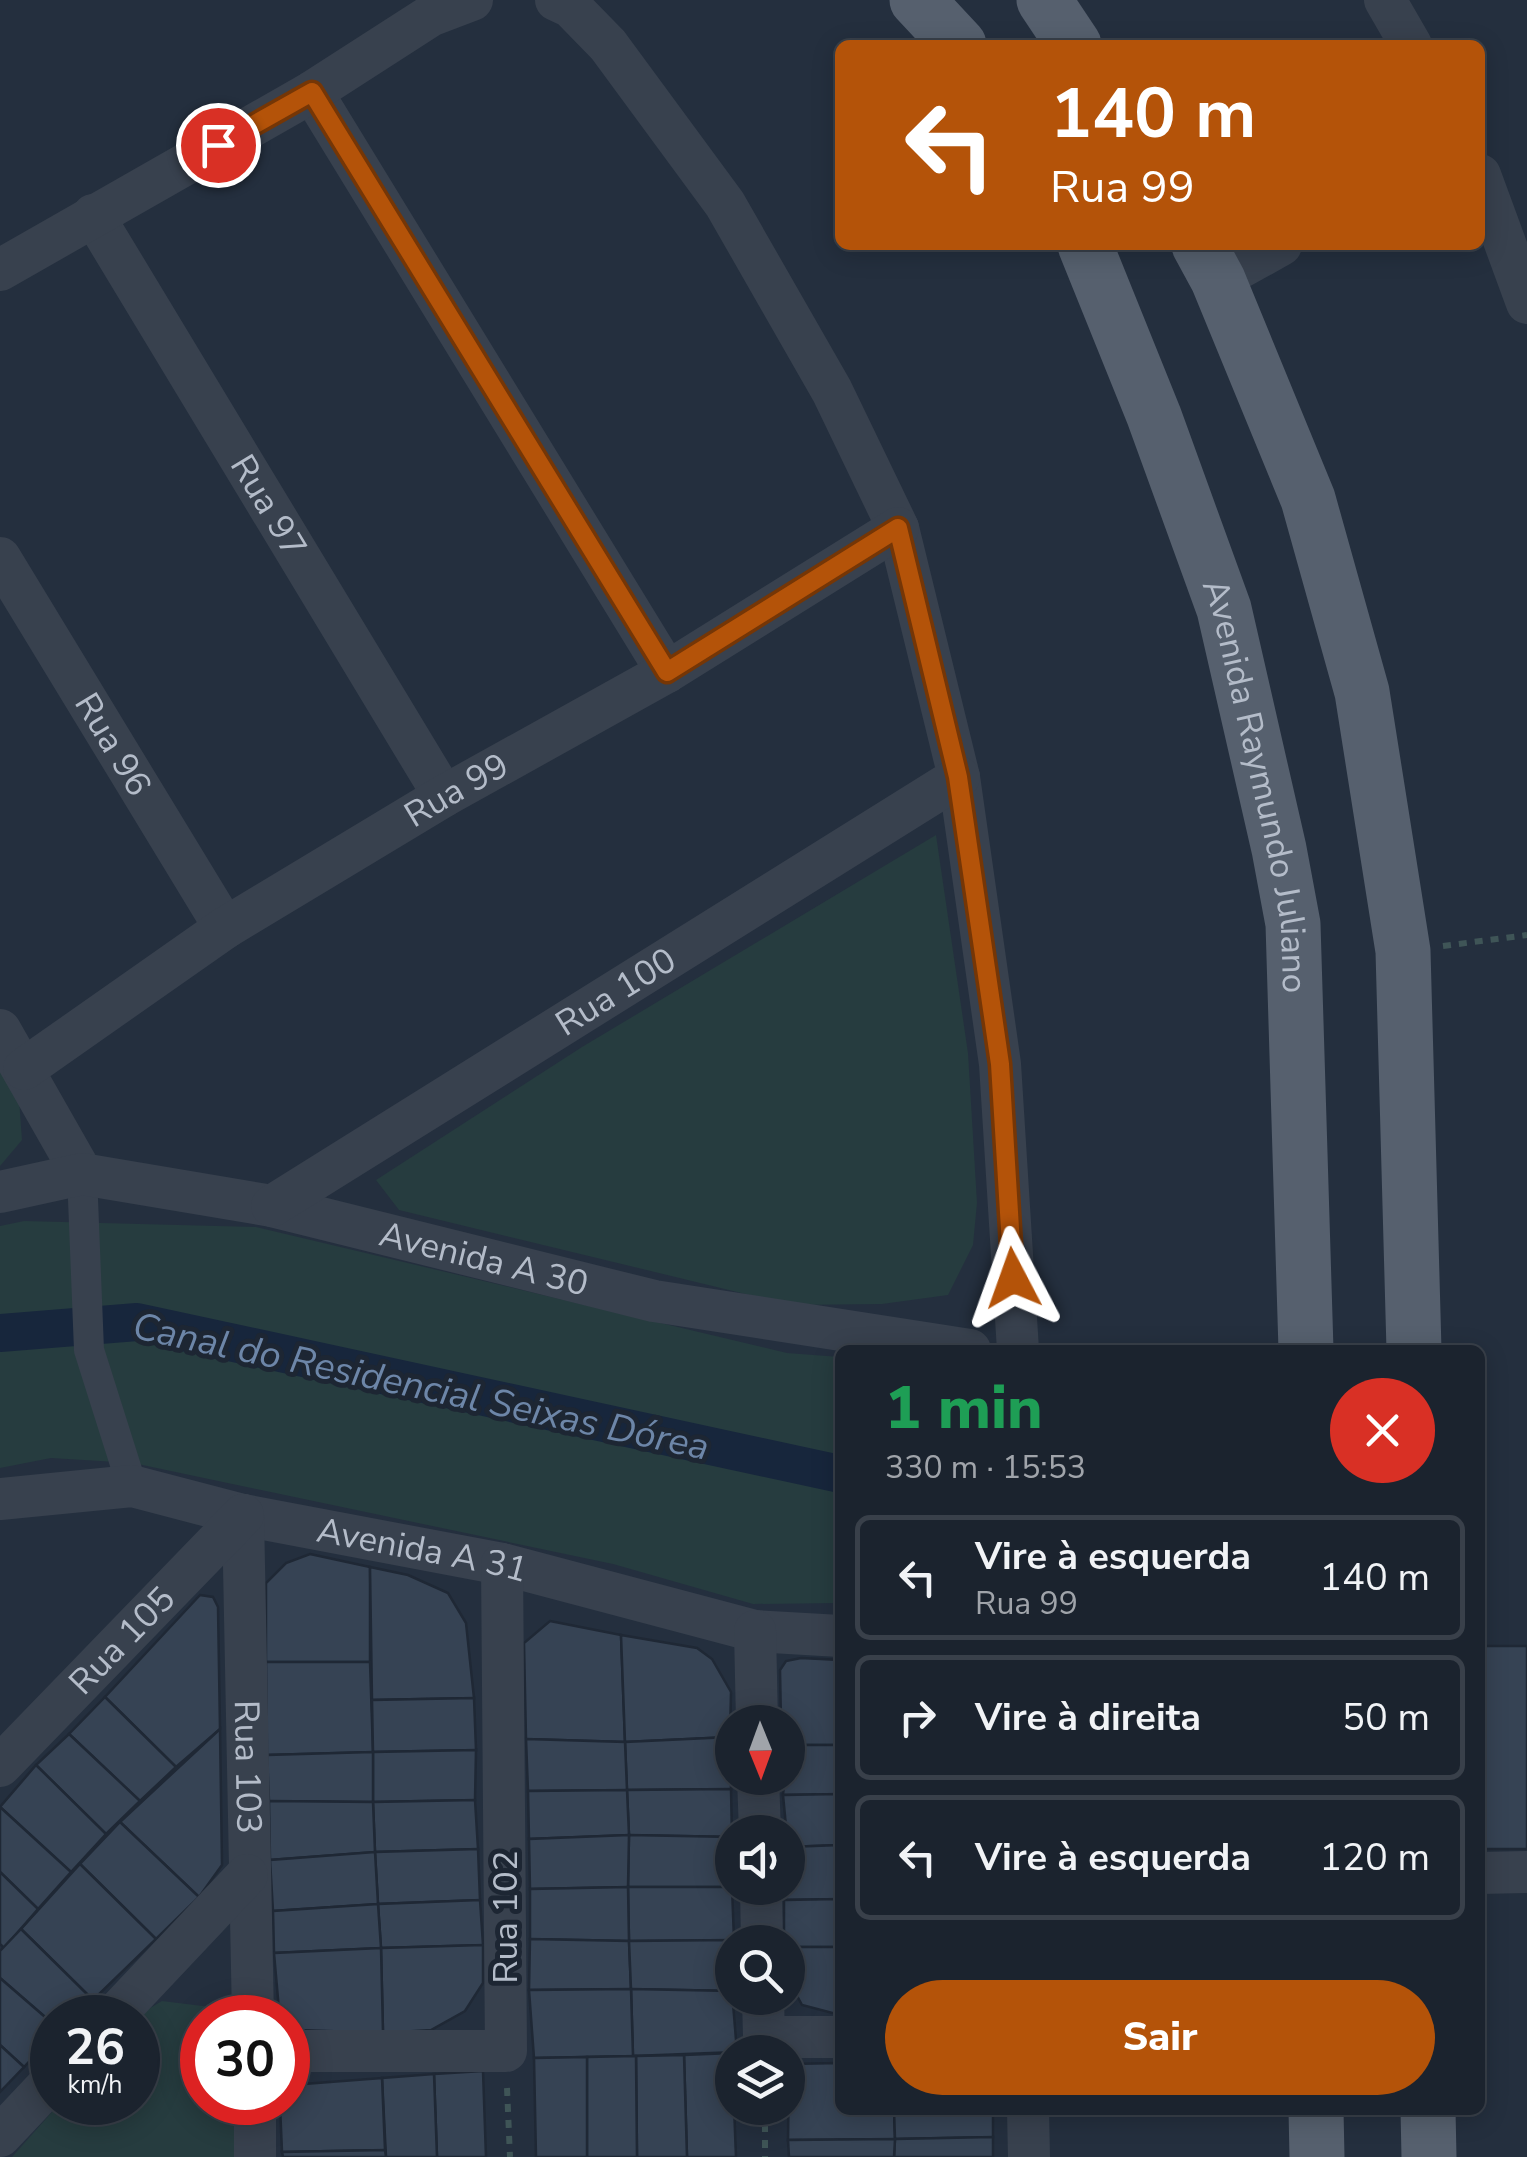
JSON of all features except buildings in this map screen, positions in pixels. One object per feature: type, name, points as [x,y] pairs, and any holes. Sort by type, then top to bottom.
[{"type":"main road","points":[[918,0],[954,40]]},
{"type":"main road","points":[[1044,0],[1071,40]]},
{"type":"main road","name":"Avenida Raymundo Juliano","points":[[1087,250],[1224,609],[1280,849],[1293,924],[1306,1345]]},
{"type":"main road","points":[[1209,263],[1308,499],[1362,692],[1402,952],[1414,1345]]},
{"type":"main road","points":[[1316,2115],[1317,2157]]},
{"type":"main road","points":[[1428,2115],[1428,2157]]},
{"type":"street","points":[[0,270],[312,92],[430,16],[472,0]]},
{"type":"street","points":[[556,0],[571,6],[608,46],[724,204],[832,391],[898,528],[958,777],[1000,1064],[1018,1345]]},
{"type":"street","points":[[1384,0],[1408,40]]},
{"type":"street","points":[[312,92],[667,672]]},
{"type":"street","points":[[1485,189],[1527,303]]},
{"type":"street","name":"Rua 97","points":[[93,215],[444,796]]},
{"type":"street","points":[[1209,263],[1262,250]]},
{"type":"street","name":"Rua 99","points":[[24,1069],[226,928],[444,796],[667,672],[898,528]]},
{"type":"street","name":"Rua 96","points":[[0,558],[226,928]]},
{"type":"street","name":"Rua 100","points":[[272,1206],[958,777]]},
{"type":"street","points":[[0,1030],[82,1174],[89,1350],[132,1486]]},
{"type":"street","name":"Avenida A 30","points":[[0,1192],[82,1174],[272,1206],[654,1301],[938,1345]]},
{"type":"street","name":"Avenida A 31","points":[[0,1499],[132,1486],[243,1515],[502,1564],[756,1630],[835,1636]]},
{"type":"street","name":"Rua 105","points":[[0,1766],[243,1515]]},
{"type":"street","name":"Rua 103","points":[[243,1515],[252,1995]]},
{"type":"street","name":"Rua 102","points":[[502,1564],[506,2051]]},
{"type":"street","points":[[756,1630],[757,1705]]},
{"type":"street","points":[[1485,1873],[1527,1872]]},
{"type":"street","points":[[134,1995],[247,1875]]},
{"type":"street","points":[[763,2015],[764,2037],[835,2037]]},
{"type":"street","points":[[310,2051],[506,2051]]},
{"type":"street","points":[[0,2136],[30,2104]]},
{"type":"street","points":[[1028,2115],[1029,2157]]},
{"type":"street","points":[[254,2125],[255,2157]]},
{"type":"path","points":[[1402,952],[1527,935]]},
{"type":"path","points":[[506,2051],[510,2157]]},
{"type":"path","points":[[765,2125],[765,2157]]},
{"type":"green space","points":[[936,835],[968,1053],[977,1203],[973,1245],[948,1295],[882,1304],[791,1305],[399,1210],[376,1180],[582,1047]]},
{"type":"green space","points":[[0,1068],[19,1099],[22,1140],[0,1166]]},
{"type":"green space","points":[[24,1221],[256,1227],[787,1353],[835,1357],[835,1603],[753,1604],[613,1564],[133,1463],[51,1458],[0,1468],[0,1226]]},
{"type":"green space","points":[[160,2002],[180,2003],[180,2125],[242,2125],[242,2157],[12,2157],[40,2125],[160,2125]]},
{"type":"waterway","name":"Canal do Residencial Seixas Dórea","points":[[0,1333],[137,1322],[835,1473]]},
{"type":"route","points":[[218,145],[312,92],[667,672],[898,528],[958,777],[1000,1064],[1013,1278]]}]
